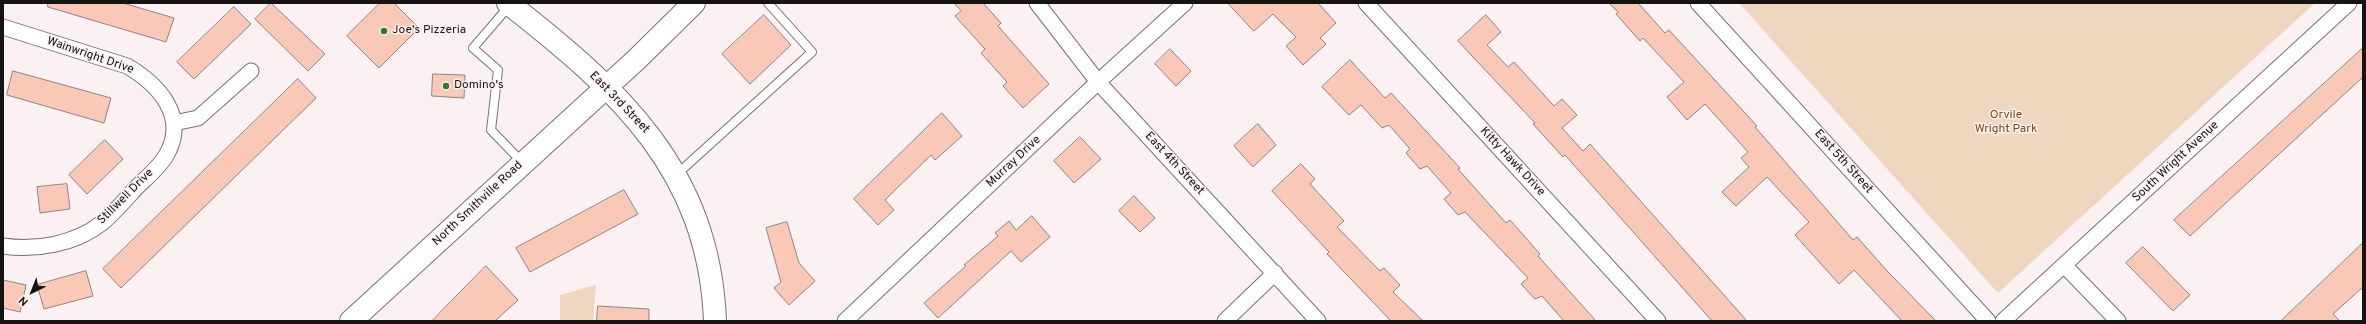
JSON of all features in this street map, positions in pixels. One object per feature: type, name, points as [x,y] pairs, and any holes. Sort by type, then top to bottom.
[{"type":"main road","name":"North Smithville Road","points":[[351,321],[694,3]]},
{"type":"main road","name":"East 3rd Street","points":[[509,4],[572,55],[639,121],[659,147],[696,220],[709,258],[714,287],[715,321]]},
{"type":"street","name":"East 4th Street","points":[[1036,3],[1098,82],[1318,321]]},
{"type":"street","name":"Murray Drive","points":[[845,321],[1098,82],[1185,3]]},
{"type":"street","name":"Kitty Hawk Drive","points":[[1366,3],[1658,321]]},
{"type":"street","name":"East 5th Street","points":[[1698,3],[1988,321]]},
{"type":"street","name":"South Wright Avenue","points":[[2003,321],[2350,3]]},
{"type":"street","name":"Wainwright Drive","points":[[3,27],[132,69],[157,88],[167,101],[174,123]]},
{"type":"street","points":[[174,123],[198,118],[251,71]]},
{"type":"street","name":"Stillwell Drive","points":[[3,246],[40,247],[64,242],[88,232],[102,223],[166,155],[173,139],[174,123]]},
{"type":"street","points":[[2064,265],[2118,321]]},
{"type":"street","points":[[1225,321],[1274,273]]},
{"type":"lane","points":[[675,176],[812,52],[768,3]]},
{"type":"lane","points":[[509,4],[473,48],[498,70],[491,130],[523,163]]},
{"type":"green space","name":"Orvile Wright Park","points":[[1739,3],[2315,3],[1998,293]]},
{"type":"green space","points":[[596,285],[593,321],[560,321],[560,295]]},
{"type":"building","points":[[48,3],[123,3],[174,18],[166,42],[48,7]]},
{"type":"building","points":[[271,3],[325,54],[308,71],[255,19]]},
{"type":"building","points":[[380,3],[394,3],[419,28],[379,68],[347,36]]},
{"type":"building","points":[[954,3],[983,3],[1001,23],[998,26],[1049,84],[1023,108],[1003,86],[1007,82],[981,53],[985,49],[955,16],[961,11]]},
{"type":"building","points":[[1228,3],[1318,3],[1336,23],[1320,38],[1326,44],[1303,65],[1286,46],[1296,37],[1273,14],[1254,31]]},
{"type":"building","points":[[1609,3],[1638,3],[1665,33],[1669,30],[1757,126],[1755,127],[1853,240],[1857,237],[1888,272],[1936,321],[1902,321],[1854,270],[1839,284],[1795,235],[1809,222],[1767,177],[1736,206],[1722,192],[1749,167],[1741,158],[1748,152],[1705,104],[1687,120],[1667,97],[1684,82],[1643,38],[1640,41],[1616,14],[1618,12]]},
{"type":"building","points":[[234,7],[251,24],[194,79],[177,62]]},
{"type":"building","points":[[764,15],[791,45],[750,84],[722,54]]},
{"type":"building","points":[[1486,15],[1501,32],[1487,45],[1508,67],[1514,62],[1554,106],[1562,99],[1577,115],[1562,128],[1583,151],[1590,144],[1747,321],[1712,321],[1565,155],[1563,157],[1533,124],[1535,123],[1458,41]]},
{"type":"building","points":[[2363,48],[2363,77],[2190,236],[2174,220]]},
{"type":"building","points":[[1170,49],[1191,71],[1176,86],[1155,64]]},
{"type":"building","points":[[1350,60],[1385,98],[1391,93],[1460,168],[1458,169],[1506,223],[1510,220],[1540,254],[1538,256],[1596,321],[1564,321],[1542,296],[1535,299],[1521,284],[1528,278],[1465,212],[1458,215],[1444,199],[1451,193],[1427,166],[1420,169],[1406,153],[1410,149],[1389,125],[1382,128],[1361,105],[1349,115],[1322,87]]},
{"type":"building","points":[[13,71],[111,98],[104,123],[7,95]]},
{"type":"building","points":[[433,74],[465,75],[464,98],[432,96]]},
{"type":"building","points":[[298,79],[316,98],[121,288],[103,269]]},
{"type":"building","points":[[942,113],[962,136],[935,160],[931,155],[885,200],[894,210],[878,225],[854,199]]},
{"type":"building","points":[[1258,124],[1276,145],[1253,167],[1234,146]]},
{"type":"building","points":[[1080,137],[1101,159],[1074,183],[1054,161]]},
{"type":"building","points":[[105,140],[123,159],[87,194],[69,175]]},
{"type":"building","points":[[1301,164],[1315,179],[1310,184],[1344,221],[1337,227],[1380,271],[1384,268],[1400,285],[1393,292],[1423,321],[1391,321],[1327,254],[1329,252],[1272,191]]},
{"type":"building","points":[[67,184],[70,209],[40,213],[37,187]]},
{"type":"building","points":[[624,190],[638,214],[530,272],[516,248]]},
{"type":"building","points":[[1134,196],[1155,218],[1140,232],[1119,211]]},
{"type":"building","points":[[1032,216],[1050,237],[1021,262],[1011,251],[938,318],[924,303],[966,266],[964,265],[998,236],[995,233],[1009,221],[1016,230]]},
{"type":"building","points":[[787,222],[799,263],[815,281],[789,305],[774,288],[781,282],[766,228]]},
{"type":"building","points":[[2363,243],[2363,287],[2333,314],[2340,321],[2281,321]]},
{"type":"building","points":[[2143,247],[2190,295],[2173,311],[2126,263]]},
{"type":"building","points":[[486,266],[518,300],[495,321],[432,321]]},
{"type":"building","points":[[86,271],[93,296],[44,309],[37,285]]},
{"type":"building","points":[[3,280],[26,285],[20,312],[3,308]]},
{"type":"building","points":[[598,306],[649,309],[649,321],[597,321]]},
{"type":"place","name":"Joe's Pizzeria","points":[[384,31]]},
{"type":"place","name":"Domino's","points":[[446,86]]}]
